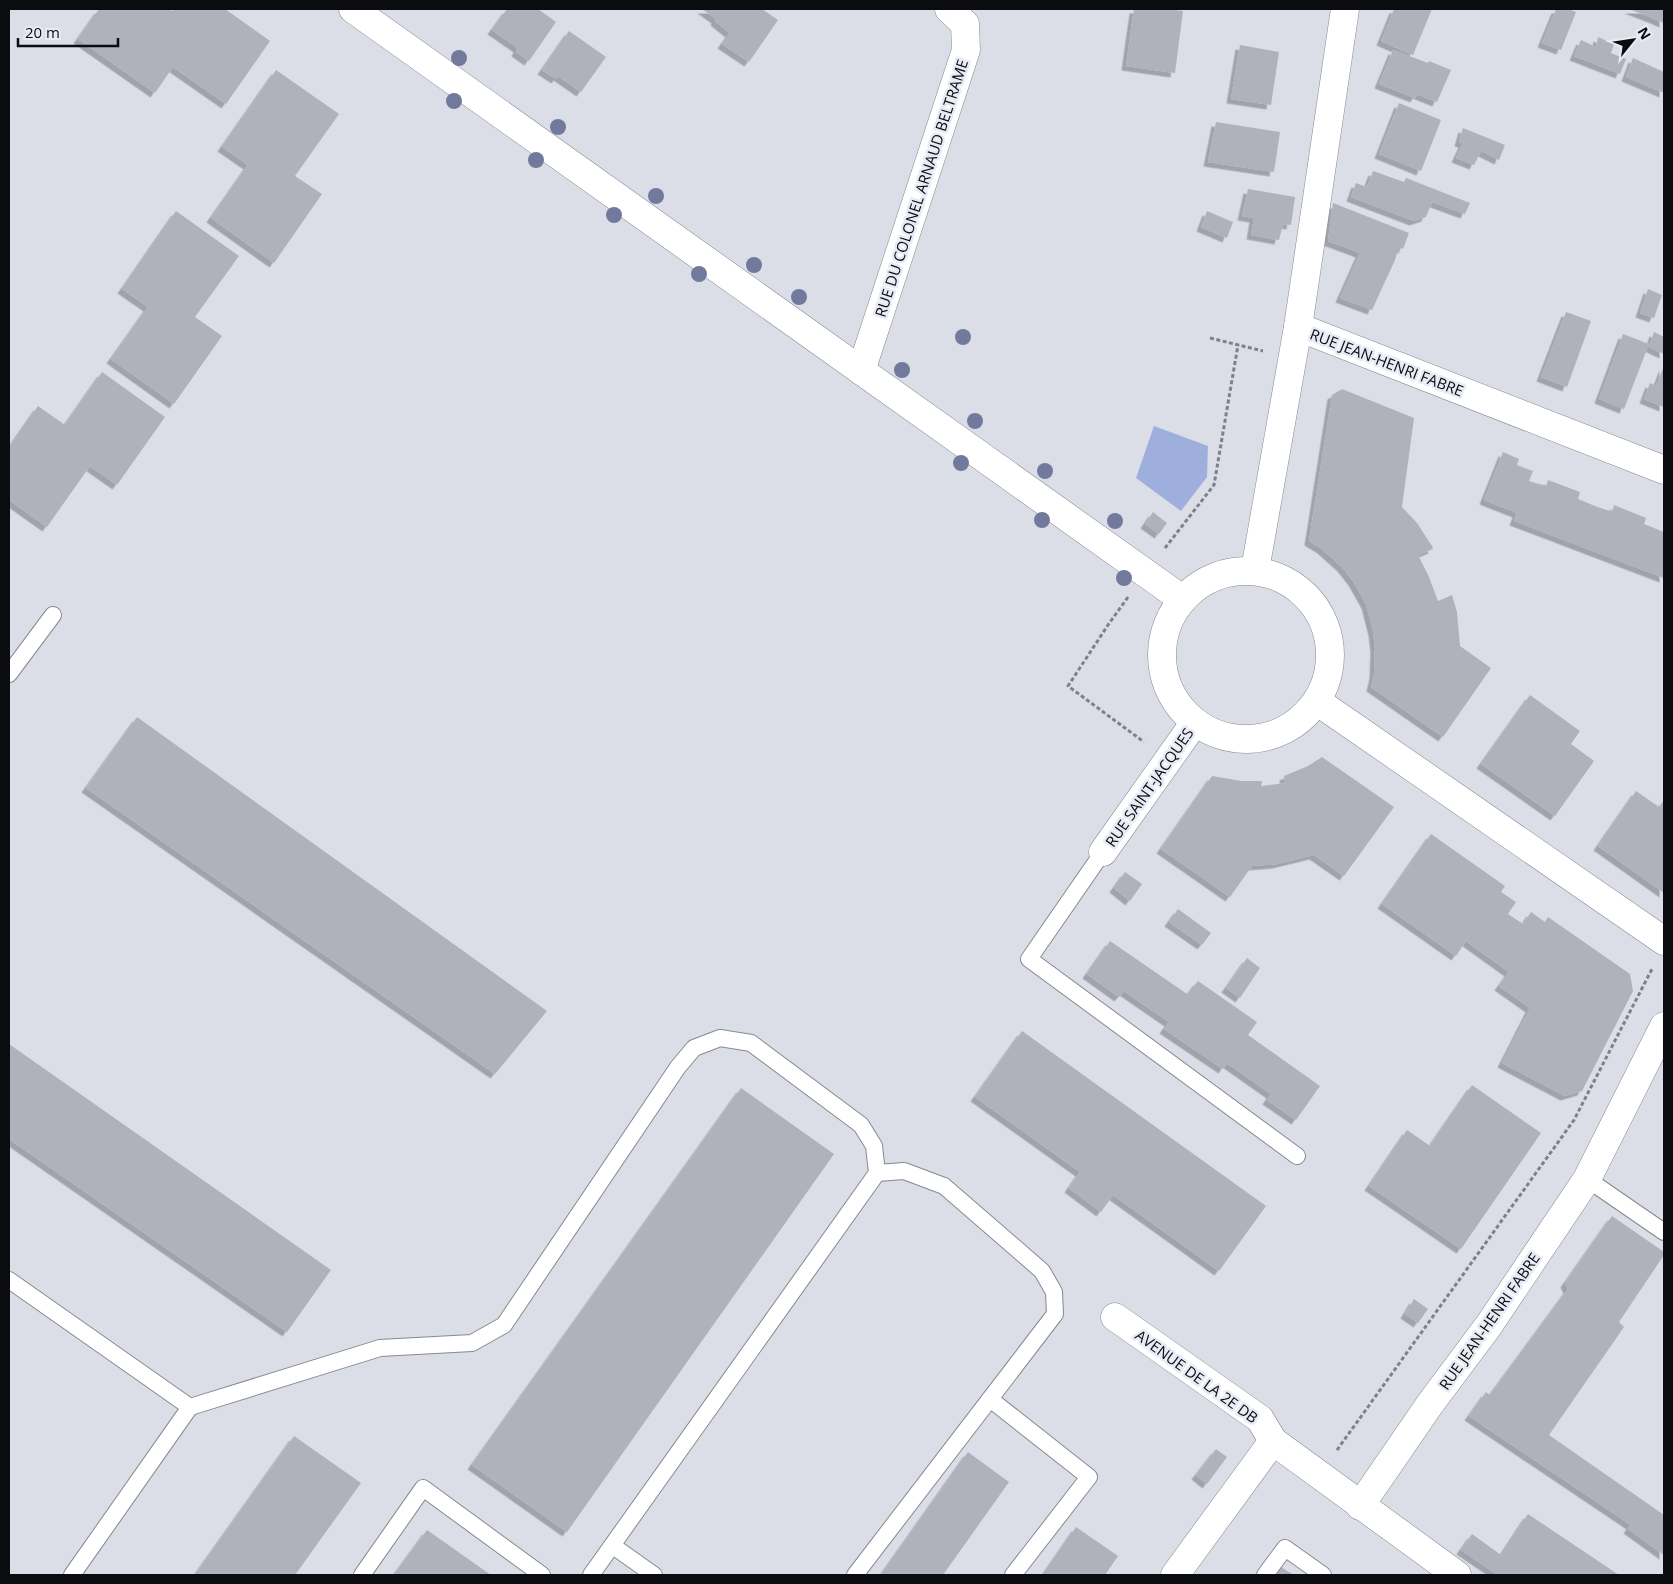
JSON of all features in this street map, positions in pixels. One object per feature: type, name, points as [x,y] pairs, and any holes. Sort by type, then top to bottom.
[{"type":"street","points":[[353,9],[1182,599]]},
{"type":"street","name":"RUE DU COLONEL ARNAUD BELTRAME","points":[[861,371],[966,50],[965,24],[949,9]]},
{"type":"street","name":"RUE JEAN-HENRI FABRE","points":[[1345,9],[1298,327],[1664,470]]},
{"type":"street","points":[[1255,570],[1298,327]]},
{"type":"street","points":[[1255,570],[1283,578],[1306,594],[1323,618],[1331,646],[1329,675],[1318,702],[1302,719],[1283,732],[1261,738],[1238,739],[1215,734],[1195,722],[1176,702],[1164,677],[1161,650],[1167,623],[1182,599],[1202,581],[1228,571],[1255,570]]},
{"type":"street","points":[[1318,702],[1660,953]]},
{"type":"street","name":"RUE SAINT-JACQUES","points":[[1103,852],[1195,722]]},
{"type":"street","name":"RUE JEAN-HENRI FABRE","points":[[1360,1506],[1430,1404],[1489,1325],[1588,1179],[1664,1026]]},
{"type":"street","name":"AVENUE DE LA 2E DB","points":[[1115,1317],[1260,1419],[1273,1442]]},
{"type":"street","points":[[1174,1575],[1273,1442],[1445,1572]]},
{"type":"lane","points":[[9,674],[52,615]]},
{"type":"lane","points":[[1103,852],[1030,959],[1297,1156]]},
{"type":"lane","points":[[72,1575],[190,1407],[380,1348],[472,1343],[504,1326],[678,1067],[694,1048],[720,1038],[751,1043],[861,1126],[874,1146],[876,1173],[591,1575]]},
{"type":"lane","points":[[855,1575],[1055,1314],[1054,1292],[1042,1270],[944,1186],[904,1171],[876,1173]]},
{"type":"lane","points":[[1588,1179],[1664,1232]]},
{"type":"lane","points":[[9,1280],[190,1407]]},
{"type":"lane","points":[[990,1399],[1089,1477],[1012,1575]]},
{"type":"lane","points":[[362,1575],[423,1488],[542,1575]]},
{"type":"lane","points":[[612,1546],[654,1575]]},
{"type":"lane","points":[[1265,1575],[1285,1548],[1322,1575]]},
{"type":"path","points":[[1210,338],[1293,358]]},
{"type":"path","points":[[1319,1475],[1574,1120],[1660,953]]},
{"type":"shaded area","points":[[1154,426],[1208,446],[1207,477],[1181,511],[1136,478]]},
{"type":"building","points":[[99,9],[168,9],[172,11],[174,9],[225,9],[270,41],[226,104],[173,67],[155,93],[78,39]]},
{"type":"building","points":[[507,9],[538,9],[556,22],[529,61],[516,52],[518,48],[492,30]]},
{"type":"building","points":[[702,9],[762,9],[778,20],[749,62],[722,44],[730,33],[715,21],[716,19]]},
{"type":"building","points":[[1134,9],[1183,11],[1175,73],[1126,66]]},
{"type":"building","points":[[1394,9],[1432,9],[1413,55],[1381,41]]},
{"type":"building","points":[[1556,9],[1568,9],[1576,12],[1561,50],[1542,43]]},
{"type":"building","points":[[1629,9],[1664,9],[1664,23],[1650,17]]},
{"type":"building","points":[[569,31],[606,57],[581,92],[558,76],[556,79],[542,70]]},
{"type":"building","points":[[1598,37],[1614,44],[1611,53],[1626,59],[1620,74],[1574,56],[1581,40],[1596,47]]},
{"type":"building","points":[[1240,45],[1279,52],[1271,105],[1231,99]]},
{"type":"building","points":[[1393,50],[1451,70],[1437,102],[1417,94],[1415,98],[1379,84]]},
{"type":"building","points":[[1633,58],[1664,72],[1664,93],[1626,77]]},
{"type":"building","points":[[276,70],[339,114],[295,176],[322,194],[274,263],[211,218],[248,165],[222,147]]},
{"type":"building","points":[[1399,103],[1441,120],[1421,171],[1379,154]]},
{"type":"building","points":[[1216,122],[1280,132],[1274,172],[1208,162]]},
{"type":"building","points":[[1463,128],[1505,145],[1499,160],[1481,151],[1474,165],[1456,158],[1463,143],[1459,142]]},
{"type":"building","points":[[1373,171],[1404,182],[1406,178],[1470,203],[1465,214],[1432,202],[1426,217],[1414,221],[1351,197],[1356,183],[1367,187]]},
{"type":"building","points":[[1248,189],[1295,197],[1291,225],[1283,224],[1279,240],[1251,235],[1254,218],[1242,216]]},
{"type":"building","points":[[1333,203],[1409,233],[1403,249],[1399,247],[1372,310],[1340,298],[1360,253],[1328,241]]},
{"type":"building","points":[[176,211],[239,256],[195,317],[222,336],[174,404],[111,359],[148,307],[122,289]]},
{"type":"building","points":[[1207,211],[1233,222],[1227,238],[1201,227]]},
{"type":"building","points":[[1648,289],[1662,295],[1654,318],[1640,313]]},
{"type":"building","points":[[1566,312],[1591,321],[1567,387],[1541,377]]},
{"type":"building","points":[[1654,332],[1664,337],[1664,354],[1649,347]]},
{"type":"building","points":[[1623,334],[1649,344],[1624,409],[1599,399]]},
{"type":"building","points":[[1664,366],[1664,407],[1644,399],[1650,383],[1656,386]]},
{"type":"building","points":[[102,372],[165,417],[117,485],[90,466],[47,527],[9,500],[9,448],[38,406],[65,425]]},
{"type":"building","points":[[1342,389],[1414,418],[1402,507],[1417,523],[1432,546],[1433,549],[1418,555],[1438,601],[1452,595],[1457,612],[1460,646],[1491,668],[1443,737],[1371,687],[1374,674],[1375,648],[1366,604],[1353,581],[1342,567],[1322,549],[1309,541],[1332,395]]},
{"type":"building","points":[[1503,452],[1519,459],[1517,465],[1533,471],[1529,481],[1546,486],[1548,480],[1580,492],[1578,499],[1612,512],[1614,505],[1646,518],[1644,524],[1664,532],[1664,578],[1514,521],[1517,513],[1484,500]]},
{"type":"building","points":[[1153,512],[1167,523],[1159,534],[1145,524]]},
{"type":"building","points":[[1530,695],[1580,731],[1571,744],[1594,761],[1555,816],[1481,764]]},
{"type":"building","points":[[137,717],[547,1011],[495,1074],[86,788]]},
{"type":"building","points":[[1322,757],[1394,807],[1344,876],[1314,855],[1277,864],[1252,866],[1230,897],[1161,849],[1212,776],[1241,781],[1262,781],[1261,786],[1285,783],[1284,776],[1308,766]]},
{"type":"building","points":[[1636,791],[1659,807],[1664,800],[1664,893],[1598,846]]},
{"type":"building","points":[[1431,834],[1505,886],[1501,892],[1516,902],[1508,914],[1523,924],[1531,912],[1545,922],[1548,917],[1630,974],[1633,991],[1582,1091],[1565,1096],[1502,1063],[1530,1008],[1499,986],[1509,972],[1466,941],[1456,956],[1382,904]]},
{"type":"building","points":[[1125,872],[1142,884],[1130,901],[1114,888]]},
{"type":"building","points":[[1178,909],[1211,933],[1202,945],[1169,922]]},
{"type":"building","points":[[1110,941],[1187,994],[1198,981],[1257,1022],[1248,1035],[1320,1086],[1296,1120],[1267,1100],[1271,1094],[1227,1063],[1223,1069],[1164,1029],[1169,1022],[1124,991],[1119,997],[1087,974]]},
{"type":"building","points":[[1247,958],[1260,968],[1240,998],[1226,988]]},
{"type":"building","points":[[1022,1031],[1266,1206],[1219,1271],[1113,1195],[1101,1212],[1069,1188],[1080,1172],[975,1097]]},
{"type":"building","points":[[9,1044],[331,1270],[287,1332],[9,1139]]},
{"type":"building","points":[[1472,1085],[1541,1133],[1461,1249],[1369,1186],[1407,1130],[1430,1146]]},
{"type":"building","points":[[741,1088],[834,1154],[567,1532],[472,1465]]},
{"type":"building","points":[[1612,1216],[1664,1252],[1664,1255],[1619,1322],[1624,1327],[1549,1435],[1664,1515],[1664,1555],[1628,1529],[1631,1525],[1469,1416],[1486,1392],[1490,1395],[1568,1289],[1565,1283]]},
{"type":"building","points":[[1414,1299],[1428,1309],[1418,1323],[1405,1314]]},
{"type":"building","points":[[294,1436],[361,1483],[295,1575],[195,1575]]},
{"type":"building","points":[[1216,1449],[1227,1457],[1207,1484],[1196,1475]]},
{"type":"building","points":[[968,1452],[1009,1482],[943,1575],[881,1575]]},
{"type":"building","points":[[1528,1514],[1619,1575],[1498,1575],[1461,1550],[1472,1534],[1501,1555]]},
{"type":"building","points":[[1076,1527],[1118,1556],[1105,1575],[1043,1575]]},
{"type":"building","points":[[427,1530],[491,1575],[394,1575]]},
{"type":"building","points":[[1280,1566],[1287,1571],[1294,1575],[1274,1575]]}]
